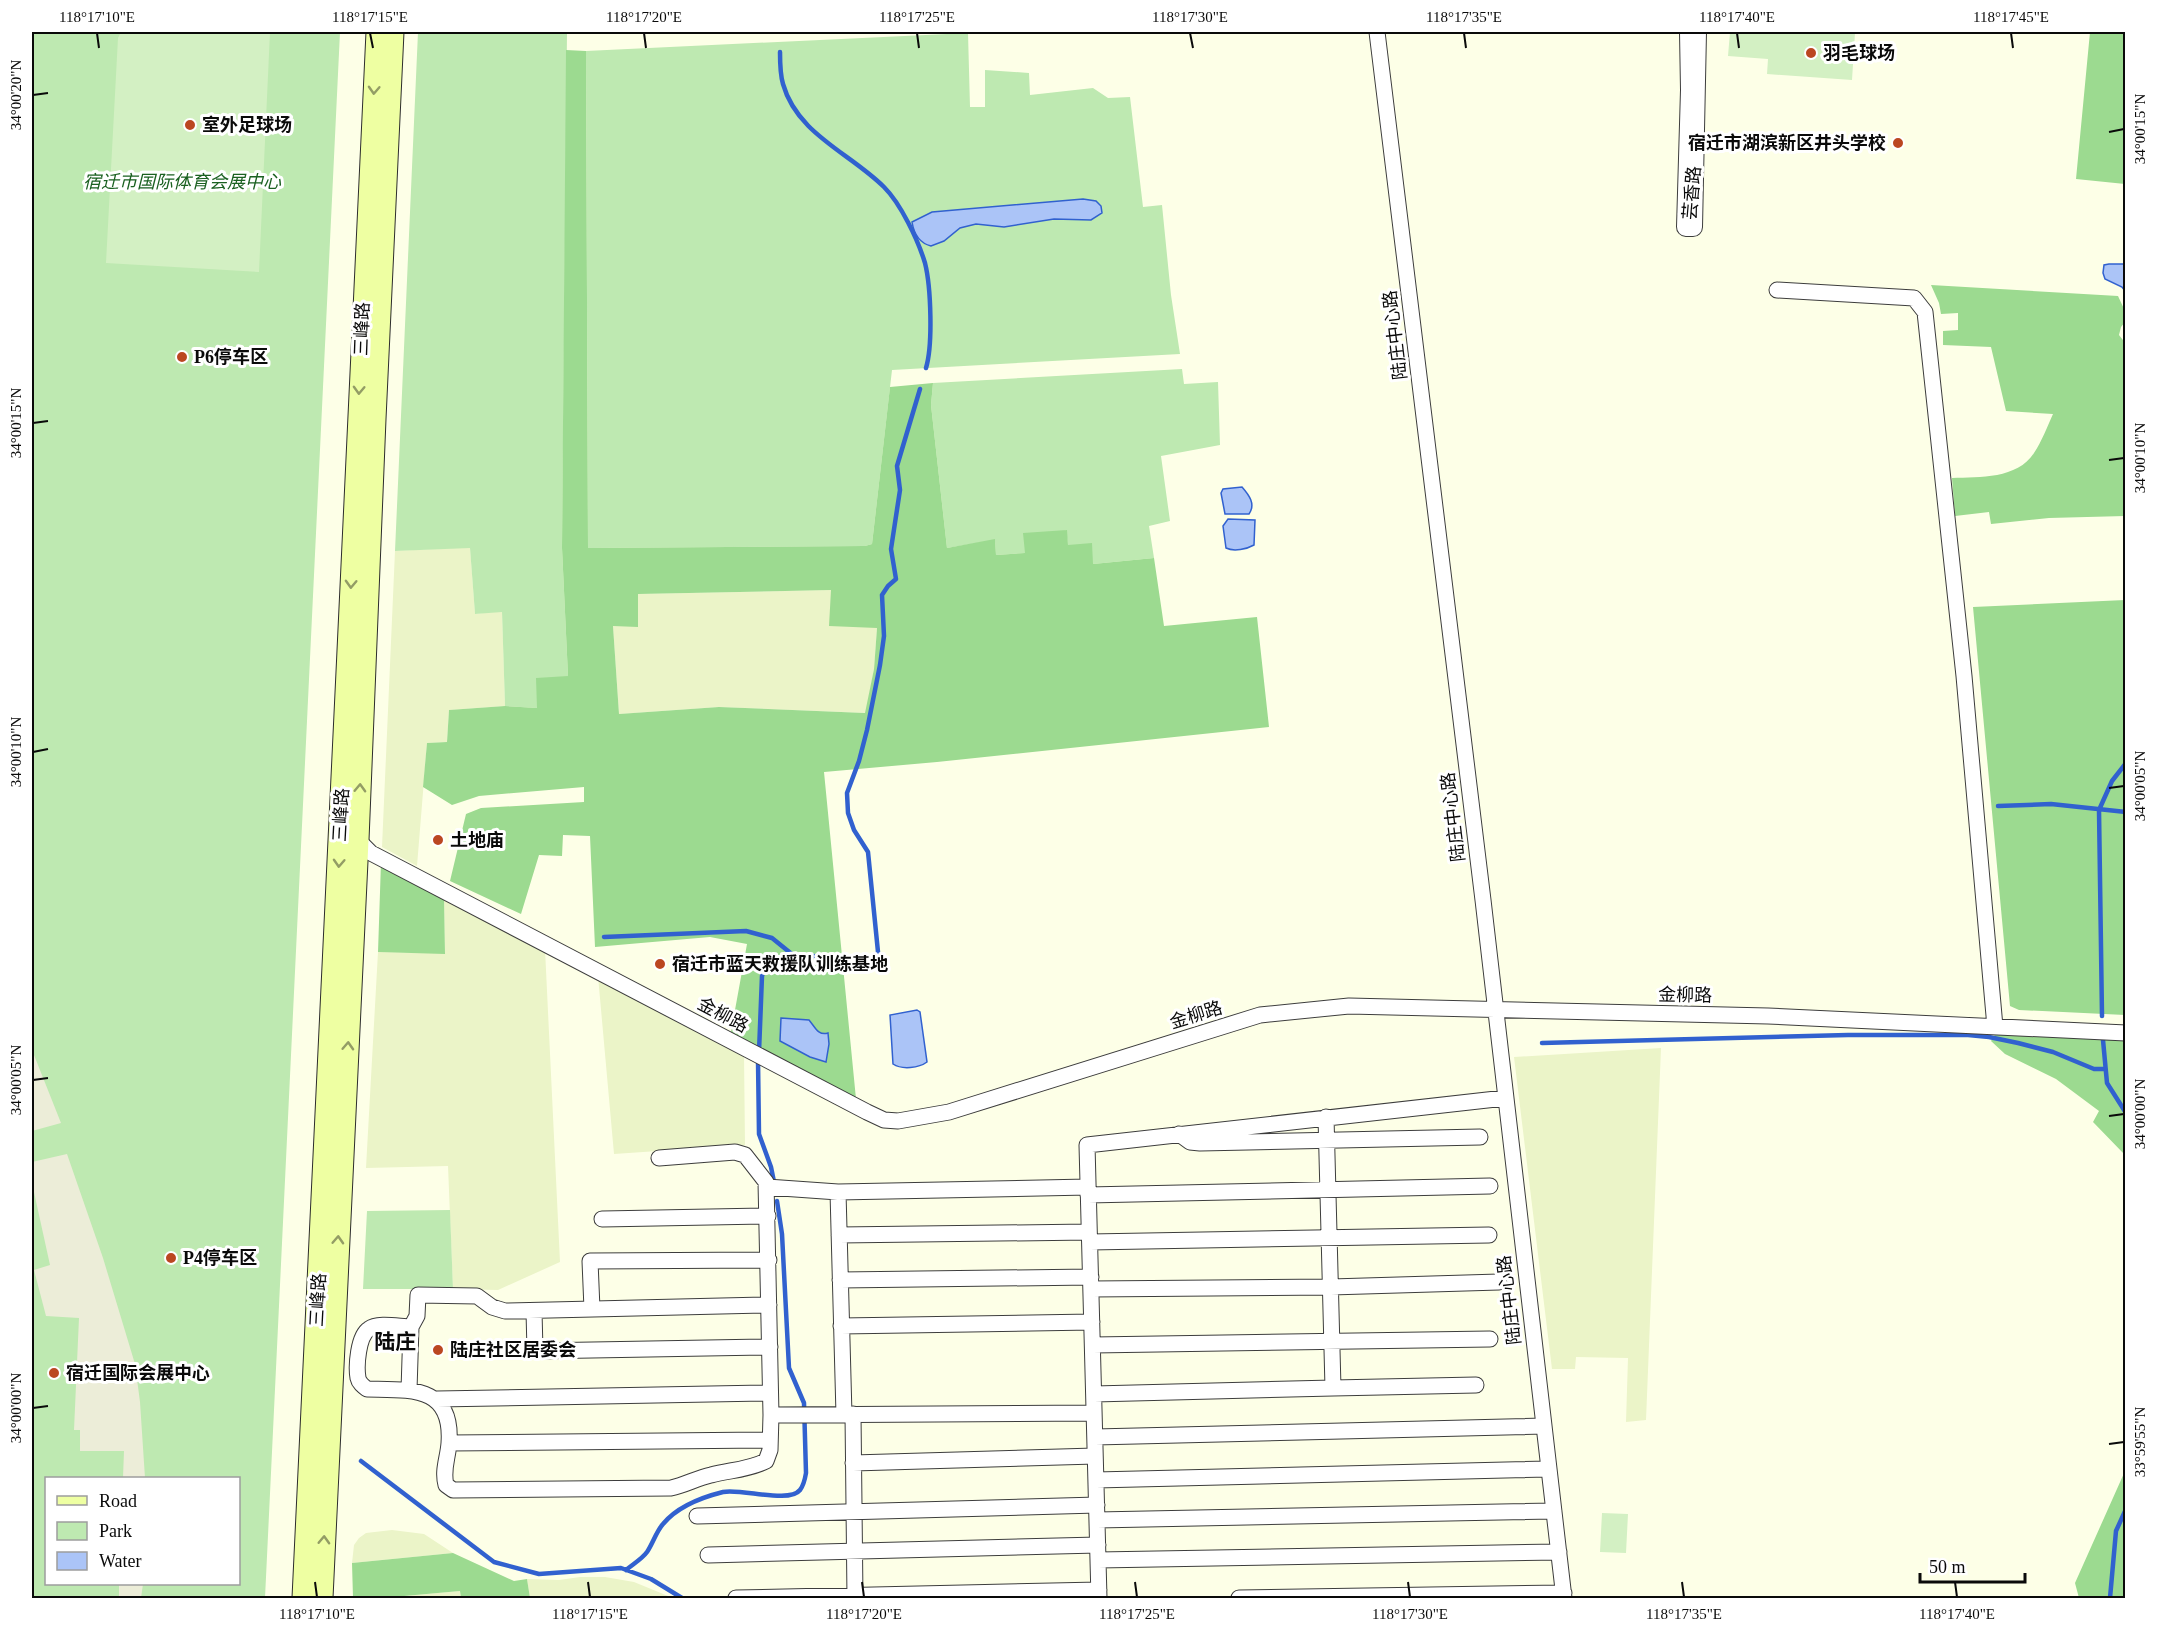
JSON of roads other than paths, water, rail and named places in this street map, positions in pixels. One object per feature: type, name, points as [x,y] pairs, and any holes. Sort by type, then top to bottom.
[{"type":"main road","name":"三峰路","points":[[322,1599],[323,1373],[342,809],[377,32]]},
{"type":"main road","name":"三峰路","points":[[303,1599],[323,1373],[358,840],[393,32]]},
{"type":"street","name":"陆庄中心路","points":[[1377,32],[1483,900],[1564,1596]]},
{"type":"street","name":"芸香路","points":[[1689,32],[1690,102],[1686,227],[1693,227],[1697,32]]},
{"type":"street","points":[[1777,290],[1914,298],[1925,312],[1964,676],[1995,1027]]},
{"type":"street","name":"金柳路","points":[[358,840],[371,853],[884,1120],[898,1121],[958,1110],[1260,1015],[1349,1006],[1768,1016],[2126,1033]]},
{"type":"street","points":[[736,1598],[1099,1594],[1087,1145],[1505,1098]]},
{"type":"street","points":[[1326,1117],[1333,1388]]},
{"type":"street","points":[[1179,1134],[1190,1142],[1200,1143],[1480,1137]]},
{"type":"street","points":[[437,1399],[445,1409],[449,1443],[444,1475],[446,1485],[453,1490],[659,1489],[678,1487],[710,1475],[745,1469],[765,1461],[770,1450],[771,1415],[767,1187],[760,1173],[745,1155],[735,1152],[659,1158]]},
{"type":"street","points":[[767,1187],[838,1192],[1328,1190],[1490,1186]]},
{"type":"street","points":[[838,1192],[841,1326],[853,1463],[855,1597]]},
{"type":"street","points":[[602,1219],[768,1216]]},
{"type":"street","points":[[839,1235],[1329,1238],[1489,1235]]},
{"type":"street","points":[[592,1309],[590,1261],[769,1260]]},
{"type":"street","points":[[840,1280],[1330,1287],[1499,1282]]},
{"type":"street","points":[[409,1390],[411,1328],[417,1316],[418,1295],[477,1296],[498,1310],[769,1305]]},
{"type":"street","points":[[534,1311],[535,1351],[770,1347]]},
{"type":"street","points":[[841,1326],[1092,1322]]},
{"type":"street","points":[[411,1328],[376,1326],[368,1329],[360,1342],[358,1366],[358,1379],[367,1389],[409,1390],[437,1399],[770,1393]]},
{"type":"street","points":[[1093,1345],[1490,1339]]},
{"type":"street","points":[[323,1373],[358,1366]]},
{"type":"street","points":[[1094,1394],[1476,1385]]},
{"type":"street","points":[[771,1415],[1094,1413]]},
{"type":"street","points":[[1095,1437],[1544,1426]]},
{"type":"street","points":[[449,1443],[770,1440]]},
{"type":"street","points":[[853,1463],[1095,1456]]},
{"type":"street","points":[[1096,1480],[1549,1469]]},
{"type":"street","points":[[697,1516],[854,1513],[1554,1511]]},
{"type":"street","points":[[708,1555],[854,1552],[1559,1552]]},
{"type":"street","points":[[1239,1599],[1564,1596]]},
{"type":"water","points":[[1083,199],[1096,201],[1101,206],[1102,213],[1091,220],[1054,219],[1004,227],[976,224],[960,228],[944,241],[931,246],[923,243],[918,237],[912,222],[932,212]]},
{"type":"water","points":[[2125,264],[2125,291],[2122,287],[2105,279],[2104,265]]},
{"type":"water","points":[[1242,487],[1252,503],[1249,514],[1225,514],[1221,493],[1223,489]]},
{"type":"water","points":[[1228,519],[1255,520],[1254,545],[1240,550],[1226,548],[1223,526]]},
{"type":"water","points":[[917,1010],[920,1012],[927,1062],[910,1068],[897,1066],[893,1064],[890,1015]]},
{"type":"water","points":[[781,1018],[809,1020],[819,1032],[828,1033],[826,1062],[810,1057],[780,1041]]},
{"type":"waterway","points":[[780,52],[783,84],[800,116],[826,142],[884,187],[903,212],[913,233],[925,263],[929,286],[930,331],[926,368]]},
{"type":"waterway","points":[[759,1052],[762,976],[766,963],[793,955],[863,960],[876,958],[878,952],[868,852],[854,830],[848,813],[847,793],[867,730],[880,665],[884,636],[882,595],[896,579],[891,549],[900,490],[897,466],[920,389]]},
{"type":"waterway","points":[[2102,1016],[2099,810],[2112,781],[2126,763]]},
{"type":"waterway","points":[[1998,806],[2051,804],[2126,812]]},
{"type":"waterway","points":[[604,937],[746,931],[772,938],[793,955]]},
{"type":"waterway","points":[[1542,1043],[1848,1035],[1968,1035],[2018,1043],[2053,1052],[2094,1069],[2105,1069]]},
{"type":"waterway","points":[[2103,1040],[2107,1083],[2126,1113]]},
{"type":"waterway","points":[[758,1060],[759,1134],[774,1182]]},
{"type":"waterway","points":[[626,1570],[645,1555],[661,1527],[669,1518],[691,1504],[731,1491],[786,1496],[800,1490],[803,1484],[806,1473],[804,1403],[789,1368],[782,1234],[777,1201]]},
{"type":"waterway","points":[[361,1461],[494,1562],[539,1574],[621,1568],[651,1579],[682,1598]]},
{"type":"waterway","points":[[2110,1598],[2116,1531],[2126,1509]]},
{"type":"place","name":"羽毛球场","points":[[1811,53]]},
{"type":"place","name":"室外足球场","points":[[190,125]]},
{"type":"place","name":"宿迁市湖滨新区井头学校","points":[[1898,143]]},
{"type":"place","name":"P6停车区","points":[[182,357]]},
{"type":"place","name":"土地庙","points":[[438,840]]},
{"type":"place","name":"宿迁市蓝天救援队训练基地","points":[[660,964]]},
{"type":"place","name":"P4停车区","points":[[171,1258]]},
{"type":"place","name":"陆庄社区居委会","points":[[438,1350]]},
{"type":"place","name":"宿迁国际会展中心","points":[[54,1373]]},
{"type":"district","name":"陆庄","points":[[395,1342]]},
{"type":"park label","name":"宿迁市国际体育会展中心","points":[[182,182]]}]
